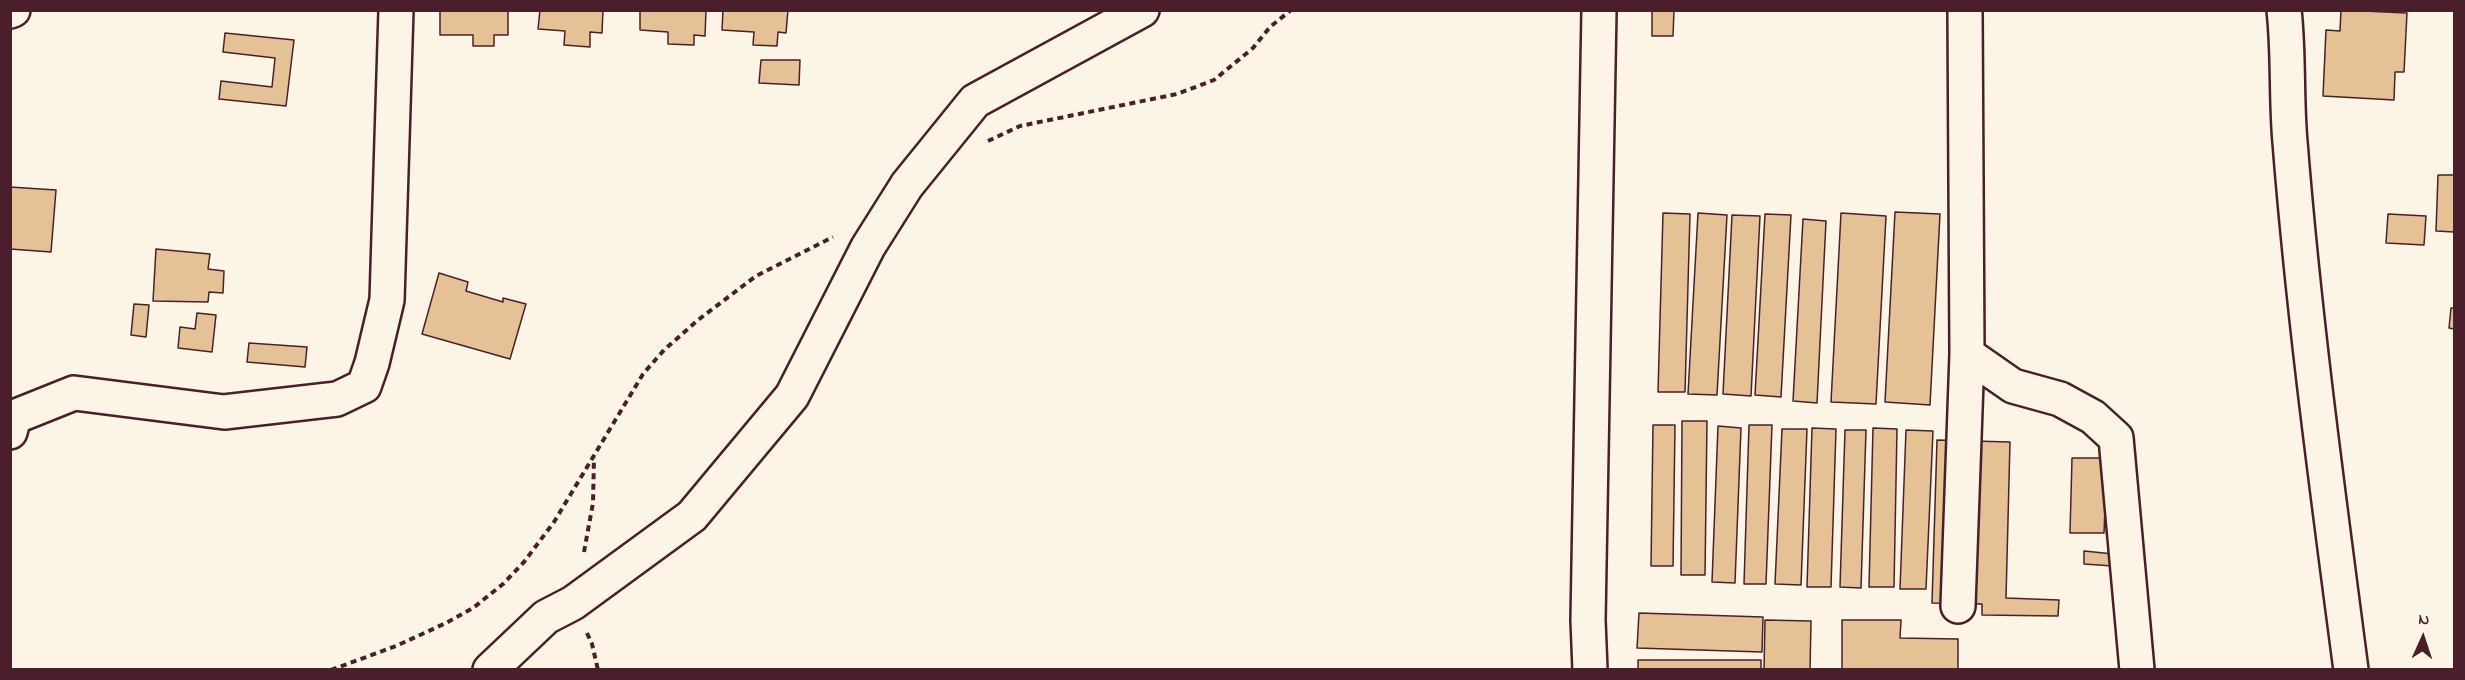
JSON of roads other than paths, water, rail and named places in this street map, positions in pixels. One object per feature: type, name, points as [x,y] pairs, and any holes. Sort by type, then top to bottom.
[{"type":"street","points":[[10,432],[14,417],[75,393],[224,412],[337,399],[364,386],[387,300],[396,10]]},
{"type":"street","points":[[490,669],[546,617],[573,603],[692,516],[792,396],[868,247],[907,185],[975,101],[1142,10]]},
{"type":"street","points":[[1590,669],[1588,620],[1599,10]]},
{"type":"street","points":[[1958,606],[1967,354],[1965,10]]},
{"type":"street","points":[[2284,10],[2288,48],[2289,139],[2313,387],[2351,669]]},
{"type":"street","points":[[1967,354],[2013,386],[2061,399],[2085,413],[2116,438],[2138,669]]}]
